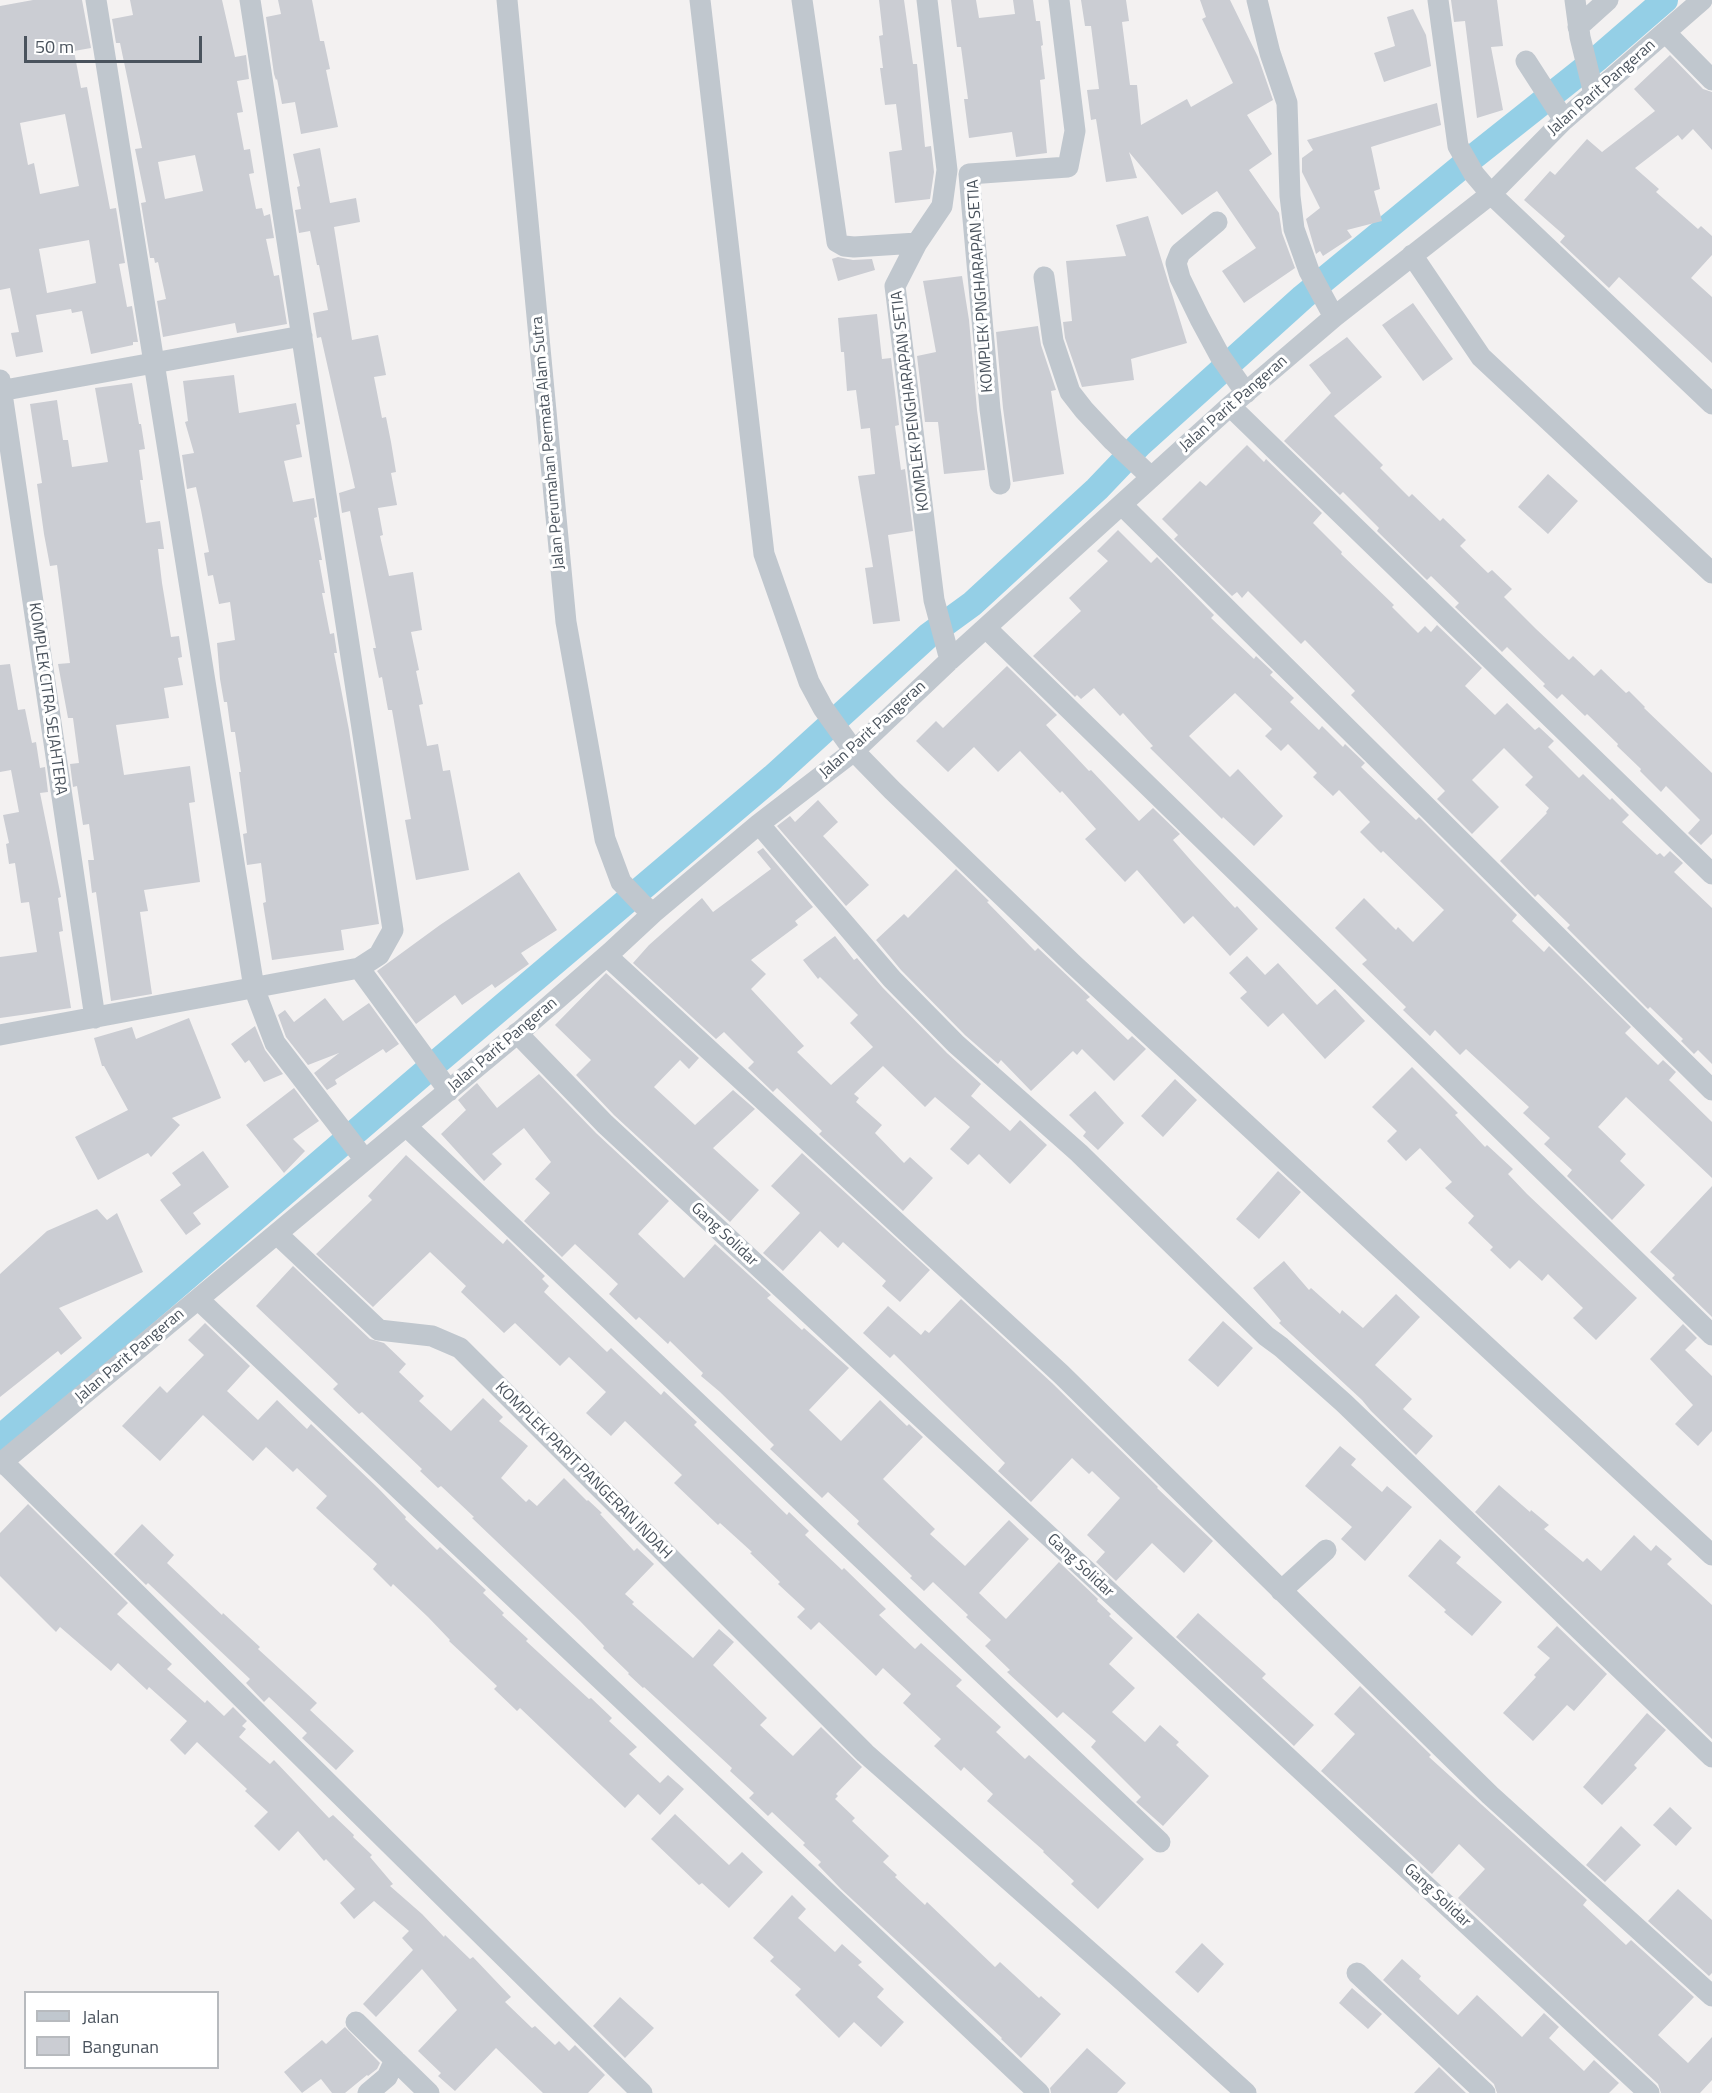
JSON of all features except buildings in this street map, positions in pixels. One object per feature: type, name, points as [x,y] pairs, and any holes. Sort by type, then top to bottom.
[{"type":"street","points":[[96,0],[254,988],[275,1043],[365,1160]]},
{"type":"street","points":[[0,1035],[359,968],[379,955],[393,930],[250,0]]},
{"type":"street","name":"Jalan Perumahan Permata Alam Sutra","points":[[507,0],[566,622],[605,839],[621,882],[648,909]]},
{"type":"street","points":[[700,0],[764,554],[809,682],[823,708],[850,746],[1073,964],[1712,1555]]},
{"type":"street","points":[[802,0],[837,242],[844,246],[854,247],[917,243]]},
{"type":"street","name":"KOMPLEK PENGHARAPAN SETIA","points":[[927,0],[946,170],[942,206],[917,243],[895,286],[934,600],[948,653]]},
{"type":"street","name":"KOMPLEK PNGHARAPAN SETIA","points":[[1000,484],[990,409],[969,174],[1068,167],[1076,131],[1059,0]]},
{"type":"street","points":[[1257,0],[1270,54],[1287,103],[1294,229],[1309,271],[1331,312]]},
{"type":"street","points":[[1438,0],[1458,146],[1474,174],[1491,194],[1712,404]]},
{"type":"street","points":[[1575,0],[1579,32],[1592,85]]},
{"type":"street","points":[[1579,32],[1608,0]]},
{"type":"street","name":"Jalan Parit Pangeran","points":[[2,1463],[406,1126],[444,1084],[517,1033],[607,956],[648,909],[759,824],[850,746],[948,653],[986,628],[1122,505],[1146,472],[1331,312],[1412,255],[1491,194],[1564,120],[1592,85],[1665,32],[1702,0]]},
{"type":"street","points":[[1665,32],[1712,80]]},
{"type":"street","points":[[1526,61],[1564,120]]},
{"type":"street","points":[[1217,222],[1180,253],[1176,263],[1185,288],[1237,394],[1712,874]]},
{"type":"street","points":[[1412,255],[1481,357],[1712,573]]},
{"type":"street","points":[[1044,277],[1053,341],[1070,392],[1113,441],[1146,472]]},
{"type":"street","points":[[0,387],[154,363],[302,336]]},
{"type":"street","name":"KOMPLEK CITRA SEJAHTERA","points":[[0,387],[95,1018]]},
{"type":"street","points":[[1122,505],[1712,1090]]},
{"type":"street","points":[[986,628],[1712,1335]]},
{"type":"street","points":[[759,824],[892,979],[956,1044],[1079,1153],[1266,1336],[1344,1404],[1712,1757]]},
{"type":"street","points":[[607,956],[1061,1374],[1490,1795],[1712,1996]]},
{"type":"street","points":[[359,968],[444,1084]]},
{"type":"street","name":"Gang Solidar","points":[[517,1033],[614,1133],[1649,2093]]},
{"type":"street","points":[[406,1126],[1160,1842]]},
{"type":"street","name":"KOMPLEK PARIT PANGERAN INDAH","points":[[277,1234],[379,1330],[432,1336],[460,1348],[865,1754],[1246,2093]]},
{"type":"street","points":[[199,1300],[1039,2093]]},
{"type":"street","points":[[2,1463],[642,2093]]},
{"type":"street","points":[[1281,1591],[1326,1550]]},
{"type":"street","points":[[1357,1973],[1485,2093]]},
{"type":"street","points":[[356,2022],[429,2093]]},
{"type":"street","points":[[368,2093],[387,2077],[395,2060]]},
{"type":"waterway","points":[[0,1438],[417,1079],[773,777],[928,636],[972,604],[1097,489],[1140,444],[1303,297],[1598,58],[1665,0]]}]
